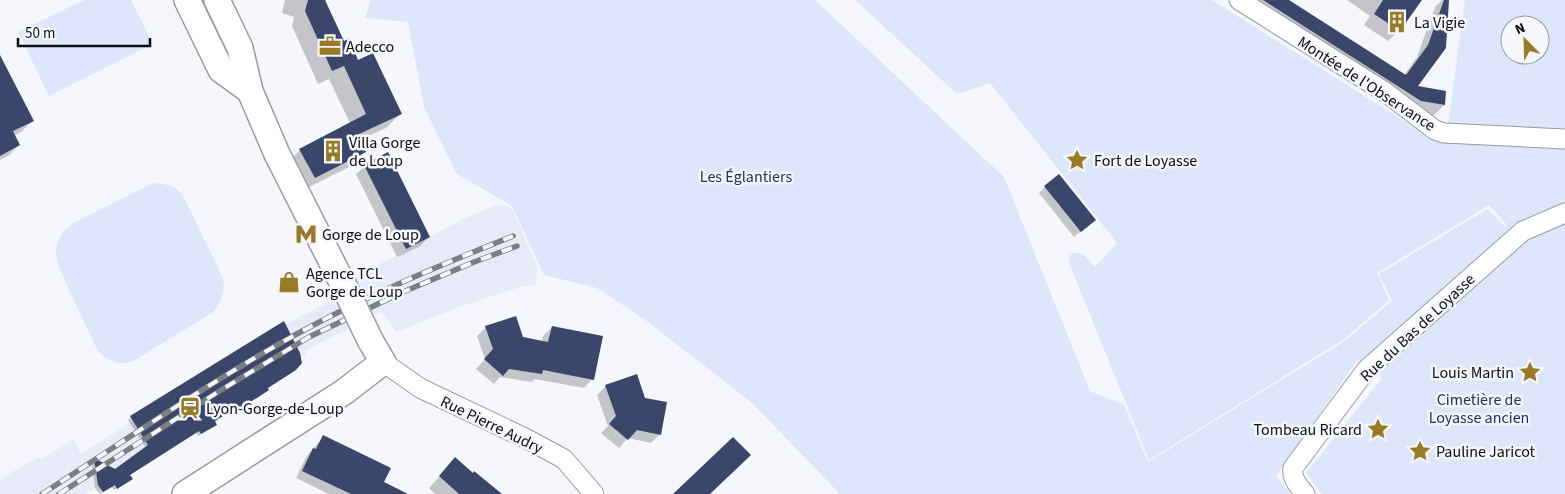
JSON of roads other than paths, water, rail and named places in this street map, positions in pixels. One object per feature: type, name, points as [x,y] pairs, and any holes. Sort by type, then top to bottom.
[{"type":"main road","points":[[187,0],[220,70],[250,91]]},
{"type":"main road","points":[[185,494],[344,392],[383,362],[370,340],[277,154],[250,91],[240,48],[217,0]]},
{"type":"street","name":"Montée de l'Observance","points":[[1239,0],[1385,92],[1435,130],[1444,133],[1565,139]]},
{"type":"street","name":"Rue du Bas de Loyasse","points":[[1305,494],[1294,480],[1293,468],[1367,369],[1523,231],[1565,213]]},
{"type":"street","name":"Rue Pierre Audry","points":[[383,362],[420,388],[564,460],[594,494]]},
{"type":"railway","points":[[42,494],[205,388],[306,329],[408,280],[513,236]]},
{"type":"railway","points":[[59,494],[221,390],[309,337],[403,292],[517,246]]},
{"type":"place","name":"La Vigie","points":[[1397,22]]},
{"type":"place","name":"Adecco","points":[[330,46]]},
{"type":"place","name":"Villa Gorge de Loup","points":[[333,151]]},
{"type":"place","name":"Fort de Loyasse","points":[[1077,160]]},
{"type":"place","name":"Gorge de Loup","points":[[306,234]]},
{"type":"place","name":"Agence TCL Gorge de Loup","points":[[289,282]]},
{"type":"place","name":"Louis Martin","points":[[1530,372]]},
{"type":"place","name":"Lyon-Gorge-de-Loup","points":[[190,408]]},
{"type":"place","name":"Tombeau Ricard","points":[[1378,429]]},
{"type":"place","name":"Pauline Jaricot","points":[[1420,451]]},
{"type":"park label","name":"Les Églantiers","points":[[746,176]]},
{"type":"park label","name":"Cimetière de Loyasse ancien","points":[[1479,408]]}]
